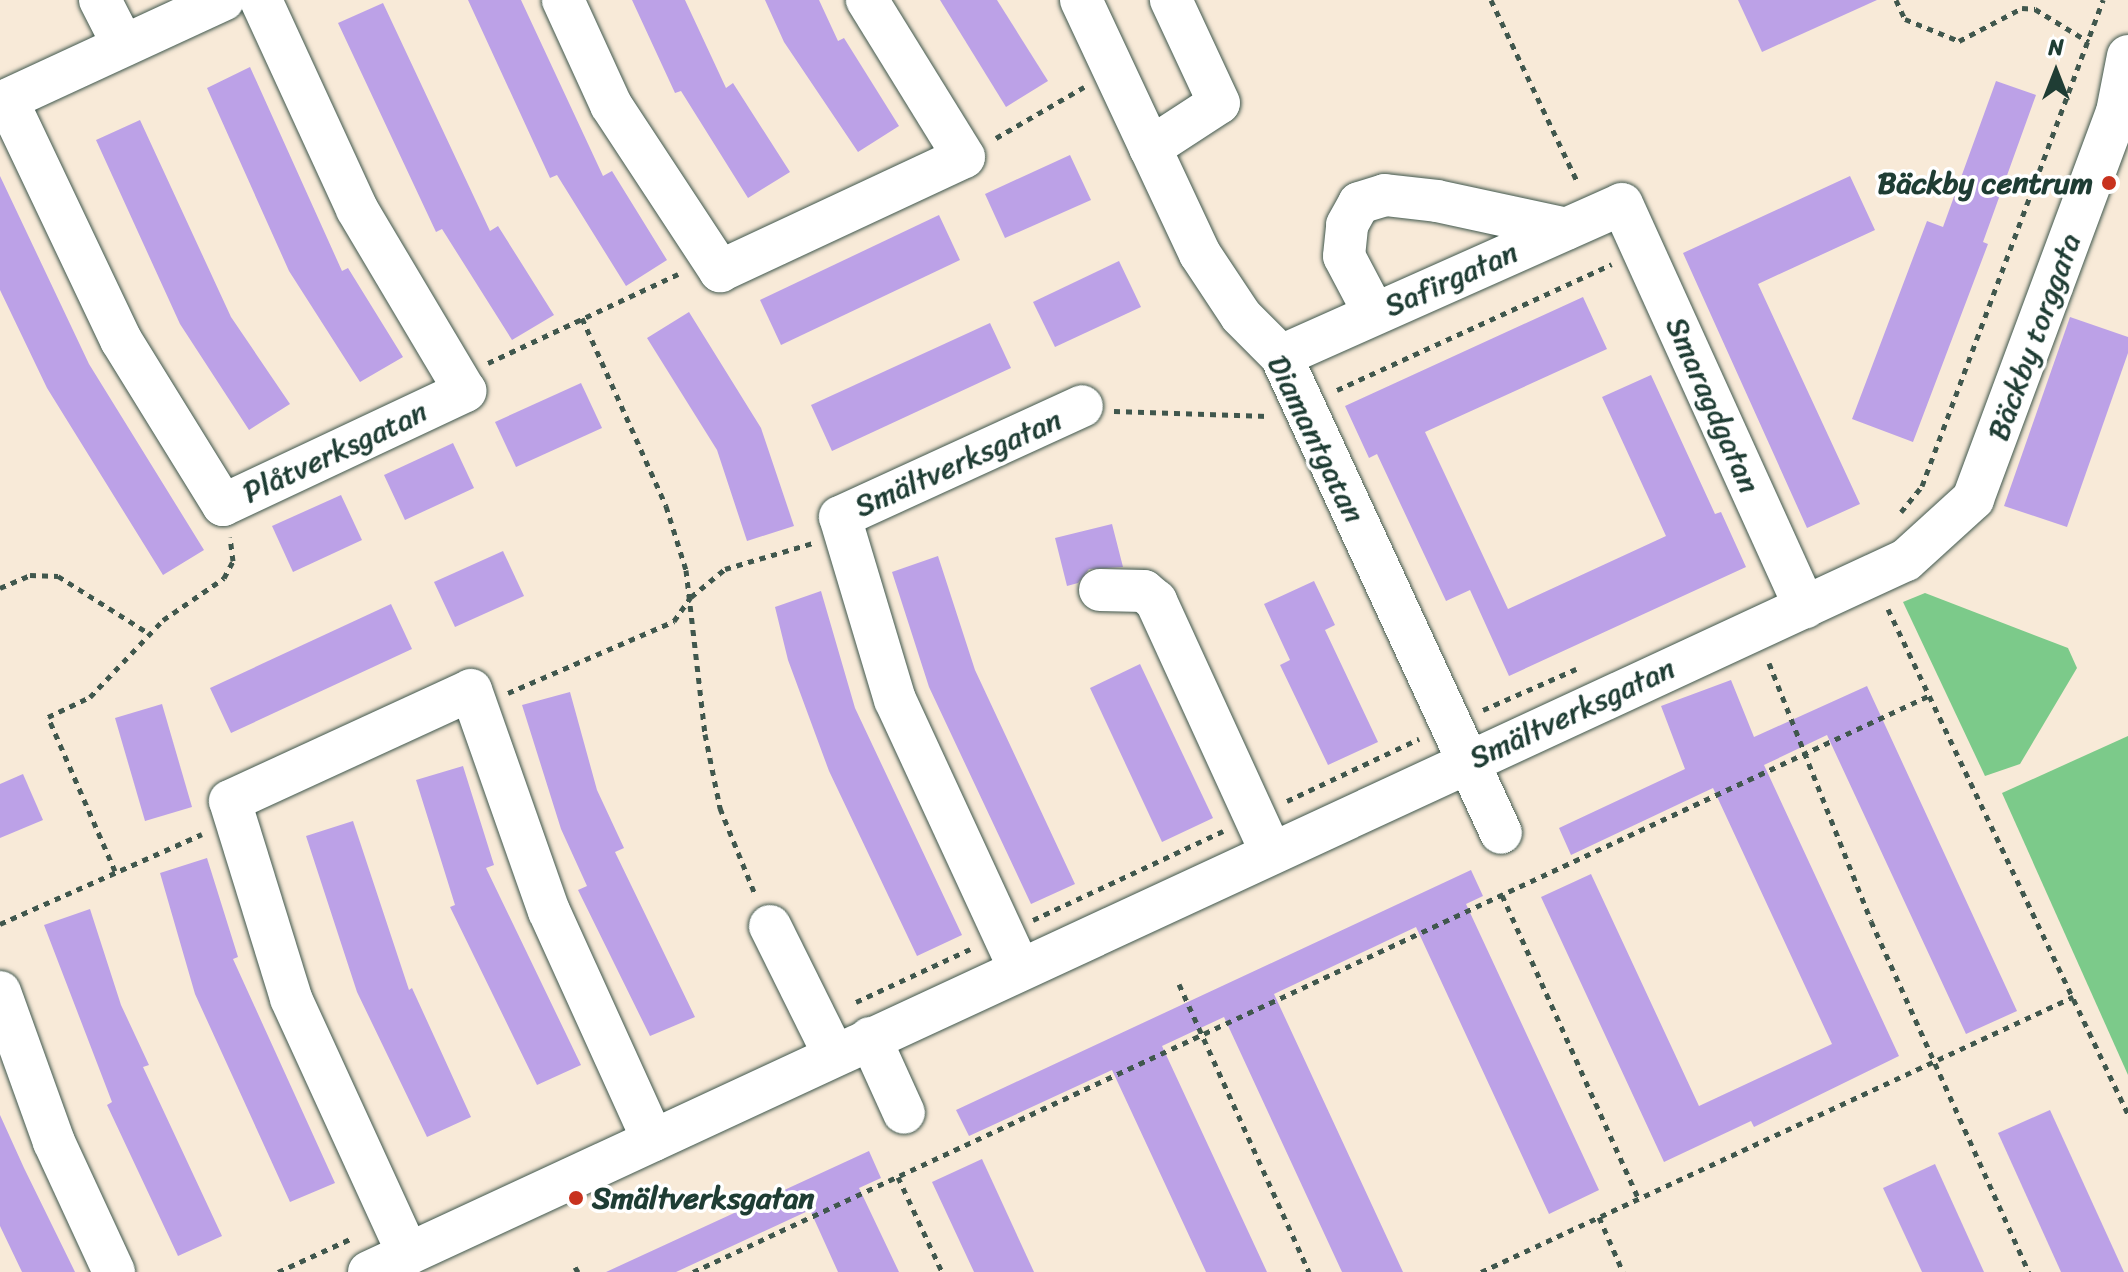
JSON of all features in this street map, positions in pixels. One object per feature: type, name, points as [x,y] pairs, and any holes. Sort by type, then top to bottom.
[{"type":"street","points":[[100,0],[123,45]]},
{"type":"street","name":"Plåtverksgatan","points":[[223,0],[4,102],[121,340],[223,505],[465,391],[357,209],[261,0]]},
{"type":"street","points":[[563,0],[611,105],[720,271],[964,157],[867,0]]},
{"type":"street","name":"Diamantgatan","points":[[1081,0],[1200,254],[1241,316],[1281,356],[1501,833]]},
{"type":"street","points":[[1150,148],[1219,103],[1171,0]]},
{"type":"street","name":"Bäckby torggata","points":[[1873,575],[1906,560],[1936,536],[1973,499],[2117,112],[2124,67]]},
{"type":"street","points":[[1374,313],[1344,256],[1347,225],[1359,203],[1385,195],[1566,229]]},
{"type":"street","name":"Safirgatan","points":[[1281,356],[1622,204]]},
{"type":"street","name":"Smaragdgatan","points":[[1622,204],[1805,607]]},
{"type":"street","name":"Smältverksgatan","points":[[1012,950],[895,700],[840,517],[1082,406]]},
{"type":"street","name":"Smältverksgatan","points":[[369,1272],[400,1237],[653,1140],[840,1038],[1012,950],[1459,742],[1755,630],[1873,575]]},
{"type":"street","points":[[1100,590],[1144,591],[1156,601],[1263,834]]},
{"type":"street","points":[[400,1237],[291,998],[230,801],[471,690],[549,911],[653,1140]]},
{"type":"street","points":[[770,926],[840,1038],[904,1113]]},
{"type":"street","points":[[0,992],[54,1142],[114,1272]]},
{"type":"path","points":[[1491,0],[1573,173]]},
{"type":"path","points":[[1896,0],[1905,19],[1959,41],[2022,8],[2035,9],[2088,41]]},
{"type":"path","points":[[1894,520],[1922,486],[2103,0]]},
{"type":"path","points":[[964,157],[1114,70]]},
{"type":"path","points":[[456,377],[712,259]]},
{"type":"path","points":[[582,318],[666,506],[691,597],[705,734],[720,808],[770,926]]},
{"type":"path","points":[[115,871],[48,717],[90,697],[126,665],[148,633],[229,570],[233,561],[223,505]]},
{"type":"path","points":[[479,708],[674,621],[691,597],[725,569],[844,532]]},
{"type":"path","points":[[0,588],[30,575],[58,576],[148,633]]},
{"type":"path","points":[[1873,575],[2128,1114]]},
{"type":"path","points":[[1755,630],[1871,921],[2029,1272]]},
{"type":"path","points":[[693,1272],[1804,751],[1928,696]]},
{"type":"path","points":[[840,1038],[1012,950],[1459,742]]},
{"type":"path","points":[[0,924],[236,819]]},
{"type":"path","points":[[1502,895],[1638,1198]]},
{"type":"path","points":[[1179,984],[1309,1272]]},
{"type":"path","points":[[1481,1272],[2073,997]]},
{"type":"path","points":[[898,1177],[942,1272]]},
{"type":"path","points":[[1599,1217],[1623,1272]]},
{"type":"path","points":[[278,1272],[400,1237]]},
{"type":"green space","points":[[1925,593],[2068,648],[2077,668],[2020,764],[1985,776],[1903,602]]},
{"type":"green space","points":[[2128,736],[2128,1075],[2002,793]]},
{"type":"building","points":[[468,0],[521,0],[603,176],[612,171],[667,260],[626,286],[557,175],[550,178]]},
{"type":"building","points":[[632,0],[685,0],[726,88],[733,83],[790,172],[748,198],[681,91],[675,93]]},
{"type":"building","points":[[765,0],[819,0],[838,41],[844,38],[899,126],[858,152],[784,42]]},
{"type":"building","points":[[940,0],[997,0],[1048,81],[1006,107]]},
{"type":"building","points":[[1738,0],[1877,0],[1762,52]]},
{"type":"building","points":[[383,3],[490,231],[498,226],[554,315],[512,340],[442,229],[436,232],[338,23]]},
{"type":"building","points":[[250,67],[342,271],[348,268],[403,357],[360,382],[289,271],[207,88]]},
{"type":"building","points":[[1996,81],[2036,95],[1983,242],[1988,244],[1913,442],[1852,419],[1927,221],[1943,227]]},
{"type":"building","points":[[140,120],[231,317],[290,404],[249,430],[180,324],[96,140]]},
{"type":"building","points":[[1070,155],[1091,200],[1005,238],[985,194]]},
{"type":"building","points":[[0,176],[89,364],[204,550],[163,575],[47,388],[0,290]]},
{"type":"building","points":[[1850,176],[1875,230],[1758,284],[1860,504],[1807,528],[1683,253]]},
{"type":"building","points":[[939,215],[960,260],[781,345],[760,300]]},
{"type":"building","points":[[1119,261],[1141,307],[1055,347],[1033,302]]},
{"type":"building","points":[[1583,297],[1607,349],[1425,432],[1508,609],[1666,536],[1602,397],[1651,375],[1715,514],[1721,512],[1746,567],[1509,676],[1470,590],[1446,601],[1377,454],[1369,458],[1345,406]]},
{"type":"building","points":[[689,312],[761,428],[794,526],[747,541],[717,450],[647,338]]},
{"type":"building","points":[[2070,317],[2128,337],[2128,353],[2067,527],[2004,506]]},
{"type":"building","points":[[990,323],[1011,368],[832,451],[811,405]]},
{"type":"building","points":[[581,383],[602,428],[516,467],[495,422]]},
{"type":"building","points":[[453,443],[474,488],[405,520],[384,475]]},
{"type":"building","points":[[341,495],[362,540],[293,572],[272,526]]},
{"type":"building","points":[[1112,524],[1123,567],[1089,569],[1078,583],[1067,586],[1055,538]]},
{"type":"building","points":[[503,551],[524,596],[455,627],[434,582]]},
{"type":"building","points":[[938,556],[975,670],[1075,884],[1031,904],[929,687],[892,572]]},
{"type":"building","points":[[1314,581],[1335,625],[1325,630],[1378,742],[1328,765],[1280,665],[1290,660],[1264,604]]},
{"type":"building","points":[[821,591],[855,708],[962,935],[917,956],[829,771],[788,660],[775,607]]},
{"type":"building","points":[[391,604],[412,649],[231,733],[210,688]]},
{"type":"building","points":[[1140,664],[1213,818],[1162,842],[1090,688]]},
{"type":"building","points":[[1731,680],[1754,737],[1867,686],[2017,1011],[1966,1034],[1827,735],[1764,765],[1899,1056],[1754,1127],[1751,1121],[1664,1162],[1541,897],[1591,874],[1699,1106],[1832,1044],[1713,788],[1571,855],[1559,828],[1685,769],[1661,706]]},
{"type":"building","points":[[570,692],[597,790],[624,848],[615,852],[695,1017],[650,1036],[578,890],[587,886],[561,829],[522,705]]},
{"type":"building","points":[[162,704],[192,807],[145,821],[115,718]]},
{"type":"building","points":[[463,766],[494,865],[486,868],[581,1065],[537,1085],[450,907],[455,905],[416,780]]},
{"type":"building","points":[[23,774],[43,820],[0,838],[0,784]]},
{"type":"building","points":[[353,821],[409,990],[412,988],[471,1117],[427,1137],[357,992],[306,836]]},
{"type":"building","points":[[207,858],[238,957],[233,959],[335,1183],[290,1202],[195,994],[160,873]]},
{"type":"building","points":[[1471,870],[1483,896],[1466,904],[1599,1190],[1549,1214],[1416,927],[1274,994],[1403,1272],[1342,1272],[1224,1017],[1162,1046],[1267,1272],[1206,1272],[1112,1070],[969,1136],[956,1110]]},
{"type":"building","points":[[90,909],[121,1005],[149,1065],[143,1067],[222,1236],[178,1256],[107,1105],[112,1102],[44,925]]},
{"type":"building","points":[[2050,1110],[2124,1272],[2061,1272],[1998,1133]]},
{"type":"building","points":[[0,1115],[75,1272],[22,1272],[0,1226]]},
{"type":"building","points":[[869,1151],[881,1178],[859,1188],[899,1272],[838,1272],[810,1210],[676,1272],[606,1272]]},
{"type":"building","points":[[982,1159],[1034,1272],[974,1272],[932,1182]]},
{"type":"building","points":[[1935,1164],[1984,1272],[1922,1272],[1883,1188]]},
{"type":"place","name":"Bäckby centrum","points":[[2109,183]]},
{"type":"place","name":"Smältverksgatan","points":[[576,1198]]}]
